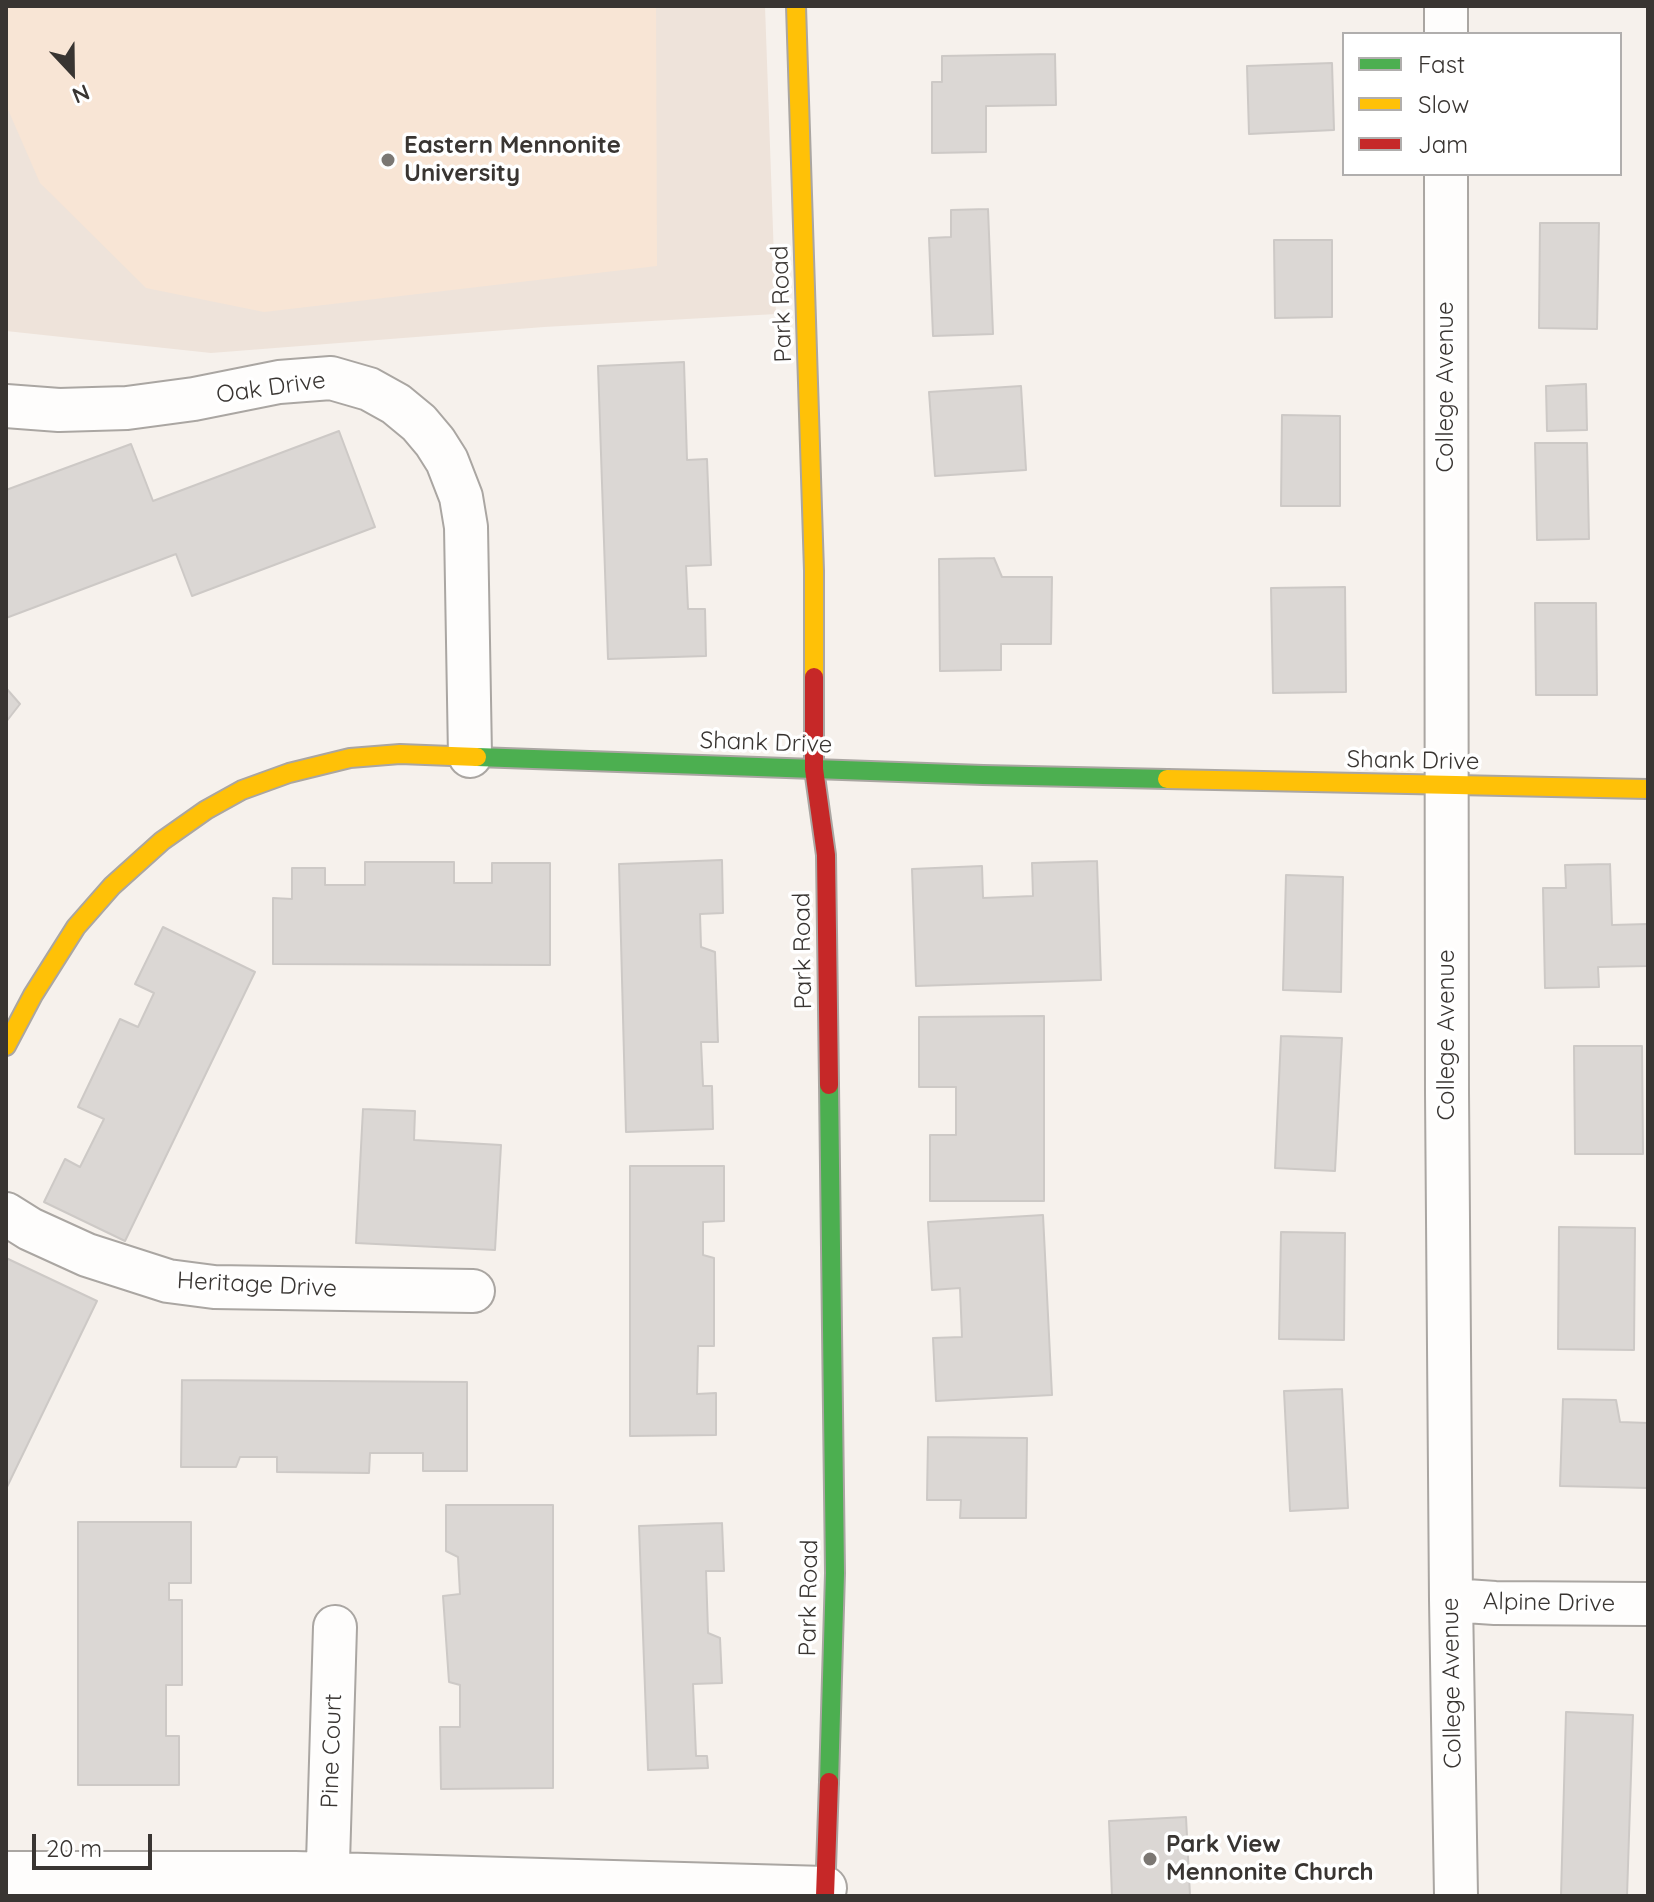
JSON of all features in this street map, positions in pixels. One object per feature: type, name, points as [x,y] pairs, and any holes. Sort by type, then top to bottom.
[{"type":"street","name":"Park Road","points":[[796,6],[814,571],[814,769],[826,855],[835,1573],[825,1892]]},
{"type":"street","points":[[1446,6],[1446,32]]},
{"type":"street","name":"College Avenue","points":[[1446,176],[1447,931],[1456,1896]]},
{"type":"street","name":"Oak Drive","points":[[6,406],[59,410],[127,408],[194,399],[279,382],[331,378],[369,389],[396,404],[419,423],[435,442],[447,461],[461,497],[466,527],[470,756]]},
{"type":"street","name":"Shank Drive","points":[[6,1046],[33,995],[85,917],[141,859],[206,810],[242,790],[337,760],[400,754],[983,775],[1648,789]]},
{"type":"street","name":"Heritage Drive","points":[[6,1214],[30,1229],[87,1255],[146,1276],[180,1283],[214,1287],[473,1291]]},
{"type":"street","name":"Alpine Drive","points":[[1451,1600],[1648,1604]]},
{"type":"street","name":"Pine Court","points":[[327,1885],[335,1627]]},
{"type":"street","points":[[6,1873],[327,1885],[825,1892]]},
{"type":"shaded area","name":"Eastern Mennonite University","points":[[6,6],[765,6],[776,314],[544,327],[211,353],[6,331]]},
{"type":"shaded area","name":"Eastern Mennonite University","points":[[6,6],[656,6],[657,266],[264,312],[146,288],[40,183],[6,105]]},
{"type":"building","points":[[1055,54],[1056,105],[986,106],[986,152],[932,153],[932,82],[942,82],[942,56]]},
{"type":"building","points":[[1332,63],[1334,130],[1249,134],[1247,66]]},
{"type":"building","points":[[988,209],[993,334],[933,336],[929,238],[951,237],[951,210]]},
{"type":"building","points":[[1540,223],[1599,223],[1597,329],[1539,328]]},
{"type":"building","points":[[1274,240],[1332,240],[1332,317],[1275,318]]},
{"type":"building","points":[[684,362],[687,460],[707,459],[711,565],[686,566],[688,609],[705,609],[706,656],[608,659],[598,366]]},
{"type":"building","points":[[1586,384],[1587,430],[1547,431],[1546,386]]},
{"type":"building","points":[[1021,386],[1026,470],[935,476],[929,392]]},
{"type":"building","points":[[1282,415],[1340,416],[1340,506],[1281,506]]},
{"type":"building","points":[[339,431],[375,527],[192,596],[176,554],[6,618],[6,490],[131,444],[153,501]]},
{"type":"building","points":[[1535,443],[1587,443],[1589,539],[1537,540]]},
{"type":"building","points":[[994,558],[1002,577],[1052,577],[1051,644],[1001,644],[1001,670],[940,671],[939,559]]},
{"type":"building","points":[[1345,587],[1346,692],[1273,693],[1271,588]]},
{"type":"building","points":[[1535,603],[1596,603],[1597,695],[1536,695]]},
{"type":"building","points":[[6,688],[20,704],[6,722]]},
{"type":"building","points":[[722,860],[723,913],[700,914],[701,947],[715,952],[718,1042],[701,1042],[703,1086],[712,1086],[713,1129],[626,1132],[619,864]]},
{"type":"building","points":[[1097,861],[1101,980],[916,986],[912,869],[982,866],[983,898],[1033,896],[1032,863]]},
{"type":"building","points":[[365,862],[454,862],[454,883],[492,883],[492,863],[550,863],[550,965],[273,964],[273,898],[292,899],[292,868],[325,868],[325,885],[365,885]]},
{"type":"building","points":[[1610,864],[1612,925],[1648,924],[1648,966],[1598,967],[1599,987],[1545,988],[1543,888],[1566,888],[1565,865]]},
{"type":"building","points":[[1286,875],[1343,877],[1341,992],[1283,990]]},
{"type":"building","points":[[163,927],[255,972],[125,1241],[44,1202],[65,1159],[80,1167],[104,1119],[78,1107],[120,1019],[138,1027],[154,993],[135,984]]},
{"type":"building","points":[[1044,1016],[1044,1201],[930,1201],[930,1135],[956,1135],[956,1087],[919,1087],[919,1017]]},
{"type":"building","points":[[1281,1036],[1342,1038],[1335,1171],[1275,1168]]},
{"type":"building","points":[[1574,1046],[1642,1046],[1643,1154],[1575,1154]]},
{"type":"building","points":[[363,1109],[415,1111],[414,1140],[501,1145],[495,1250],[356,1243]]},
{"type":"building","points":[[630,1166],[724,1166],[724,1221],[703,1222],[703,1255],[714,1258],[714,1346],[698,1346],[697,1394],[716,1393],[716,1435],[630,1436]]},
{"type":"building","points":[[1043,1215],[1052,1395],[936,1401],[933,1338],[962,1337],[960,1288],[932,1290],[928,1222]]},
{"type":"building","points":[[1559,1227],[1635,1228],[1634,1350],[1558,1349]]},
{"type":"building","points":[[1281,1232],[1345,1233],[1344,1340],[1279,1339]]},
{"type":"building","points":[[6,1258],[97,1301],[6,1489]]},
{"type":"building","points":[[182,1380],[467,1382],[467,1471],[423,1471],[423,1453],[370,1453],[369,1473],[277,1472],[277,1457],[240,1457],[236,1467],[181,1467]]},
{"type":"building","points":[[1342,1389],[1348,1508],[1290,1511],[1284,1391]]},
{"type":"building","points":[[1563,1399],[1616,1400],[1620,1422],[1648,1423],[1648,1488],[1560,1486]]},
{"type":"building","points":[[928,1437],[1027,1438],[1026,1518],[960,1518],[961,1500],[927,1500]]},
{"type":"building","points":[[446,1505],[553,1505],[553,1788],[441,1789],[440,1727],[460,1727],[460,1685],[449,1682],[443,1596],[460,1594],[458,1557],[446,1551]]},
{"type":"building","points":[[78,1522],[191,1522],[191,1583],[169,1583],[169,1600],[182,1600],[182,1685],[166,1685],[166,1736],[179,1736],[179,1785],[78,1785]]},
{"type":"building","points":[[722,1523],[724,1571],[706,1571],[708,1633],[720,1638],[722,1683],[693,1684],[696,1756],[707,1756],[708,1768],[648,1770],[639,1526]]},
{"type":"building","points":[[1566,1712],[1633,1715],[1627,1896],[1561,1896]]},
{"type":"building","name":"Park View Mennonite Church","points":[[1186,1817],[1190,1896],[1112,1896],[1109,1821]]},
{"type":"traffic: fast","points":[[477,757],[1167,779]]},
{"type":"traffic: fast","points":[[829,1085],[835,1573],[829,1782]]},
{"type":"traffic: slow","points":[[796,6],[814,571],[814,677]]},
{"type":"traffic: slow","points":[[6,1046],[33,995],[76,927],[112,886],[162,841],[206,810],[242,790],[289,773],[350,758],[400,754],[477,757]]},
{"type":"traffic: slow","points":[[1167,779],[1648,789]]},
{"type":"traffic: jam","points":[[814,677],[814,769],[826,855],[829,1085]]},
{"type":"traffic: jam","points":[[825,1896],[829,1782]]},
{"type":"place","name":"Eastern Mennonite University","points":[[388,160]]},
{"type":"place","name":"Park View Mennonite Church","points":[[1150,1859]]}]
